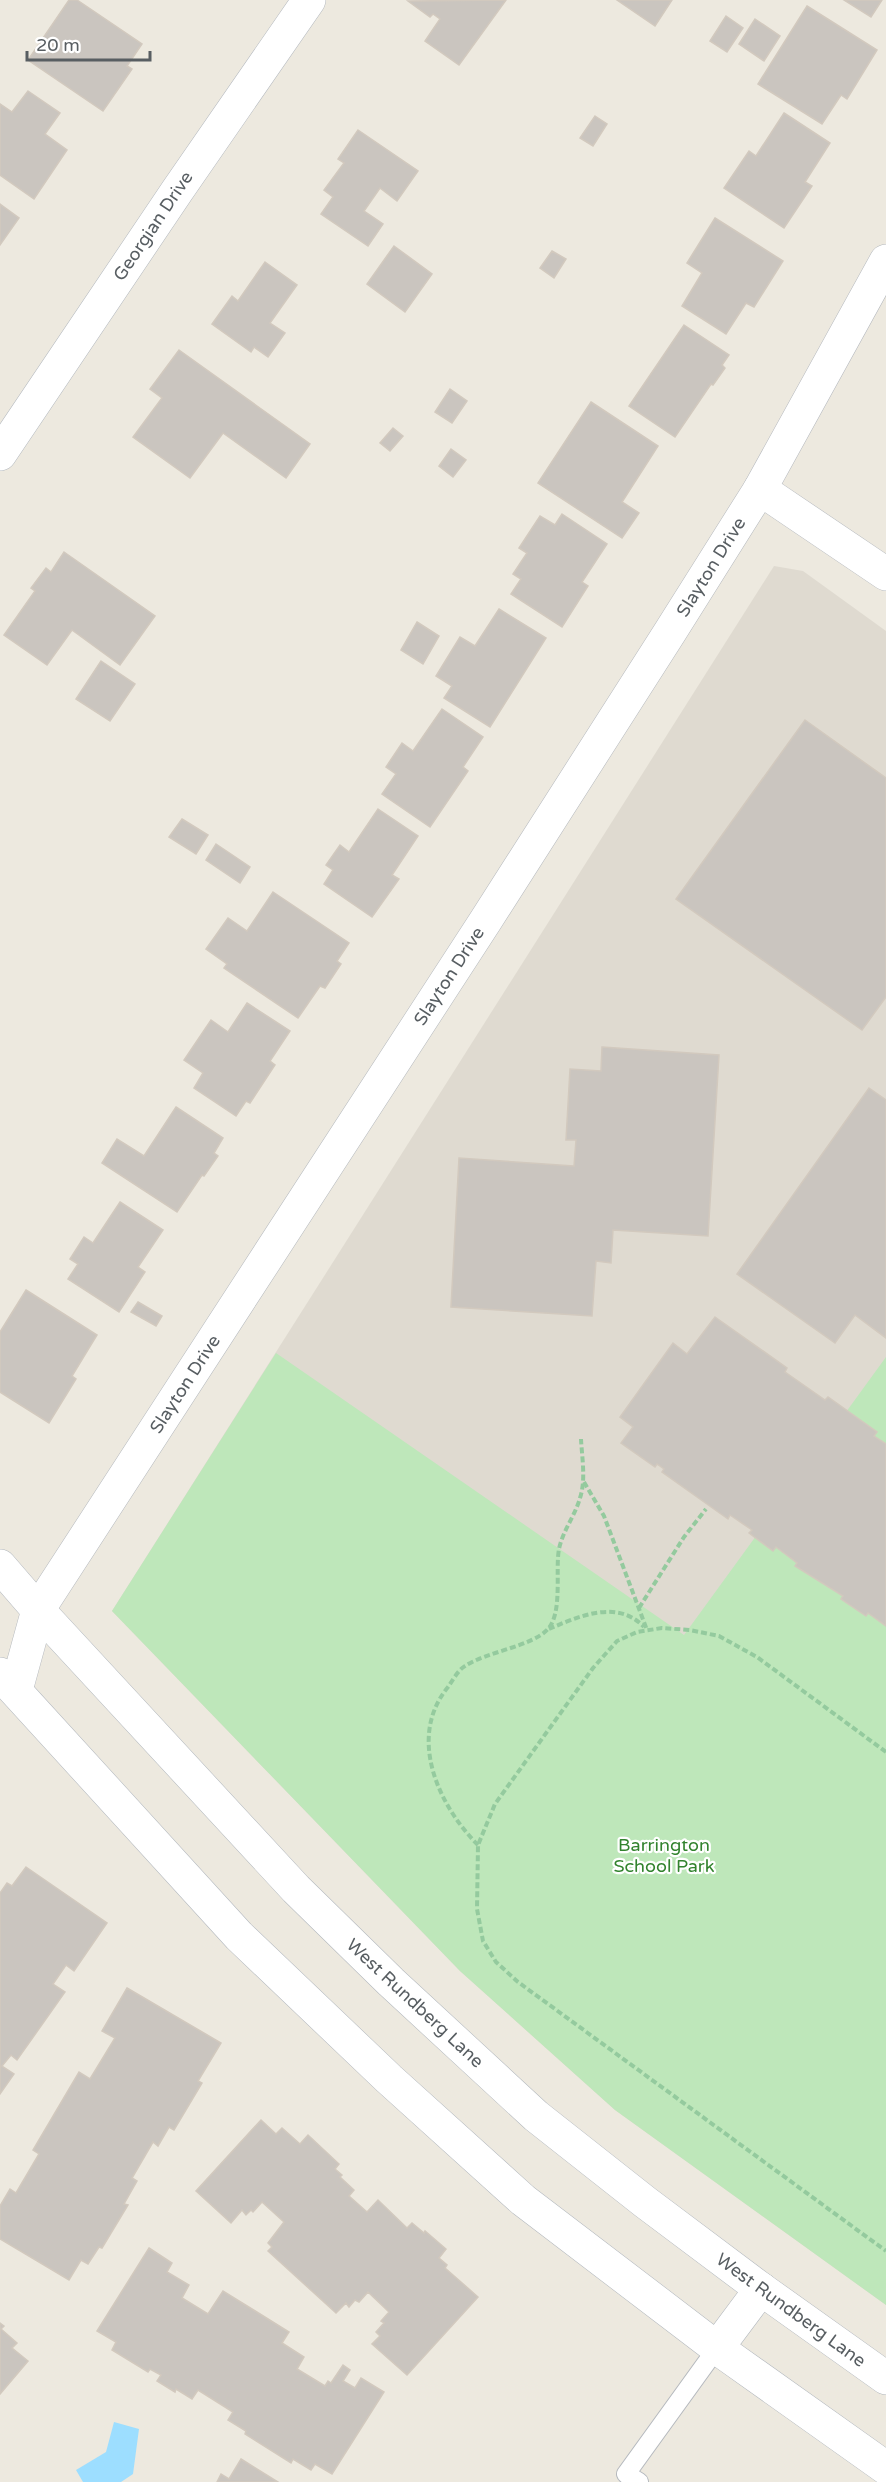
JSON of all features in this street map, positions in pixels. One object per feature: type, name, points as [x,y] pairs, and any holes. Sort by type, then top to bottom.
[{"type":"main road","name":"Georgian Drive","points":[[0,454],[177,190],[309,0]]},
{"type":"main road","name":"Slayton Drive","points":[[8,1682],[38,1610],[550,821],[760,489],[886,261]]},
{"type":"main road","points":[[760,489],[886,574]]},
{"type":"main road","name":"West Rundberg Lane","points":[[0,1566],[296,1889],[391,1982],[537,2116],[760,2289],[886,2378]]},
{"type":"main road","points":[[8,1682],[239,1936],[389,2079],[523,2200],[717,2348],[886,2468]]},
{"type":"main road","points":[[717,2348],[760,2289]]},
{"type":"lane","points":[[639,2482],[626,2474],[717,2348]]},
{"type":"path","points":[[548,1629],[555,1617],[559,1549],[580,1499],[584,1481],[581,1439]]},
{"type":"path","points":[[584,1481],[604,1516],[647,1630]]},
{"type":"path","points":[[639,1608],[684,1537],[706,1509]]},
{"type":"path","points":[[478,1845],[462,1829],[449,1810],[429,1755],[427,1736],[431,1715],[443,1693],[464,1666],[588,1614],[608,1612],[627,1614],[647,1630]]},
{"type":"path","points":[[886,1752],[757,1657],[719,1636],[690,1630],[662,1628],[647,1630],[617,1641],[593,1668],[495,1804],[478,1845],[477,1909],[483,1941],[496,1962],[518,1982],[886,2251]]},
{"type":"shaded area","points":[[774,566],[803,571],[886,631],[886,2305],[615,2110],[460,1971],[112,1611]]},
{"type":"green space","name":"Barrington School Park","points":[[276,1353],[684,1635],[886,1357],[886,2305],[615,2110],[460,1971],[112,1611]]},
{"type":"water","points":[[114,2422],[139,2429],[133,2474],[121,2482],[83,2482],[76,2470],[106,2452]]},
{"type":"building","points":[[69,0],[77,0],[142,44],[127,66],[132,69],[103,111],[28,60]]},
{"type":"building","points":[[506,0],[459,65],[425,41],[440,19],[433,14],[430,17],[408,1]]},
{"type":"building","points":[[617,0],[672,0],[655,26]]},
{"type":"building","points":[[844,0],[882,0],[871,17]]},
{"type":"building","points":[[807,6],[877,50],[847,99],[841,95],[822,124],[758,84]]},
{"type":"building","points":[[726,16],[743,28],[727,52],[710,41]]},
{"type":"building","points":[[755,19],[780,36],[764,61],[739,44]]},
{"type":"building","points":[[28,91],[60,113],[45,134],[67,150],[34,199],[0,175],[0,104],[12,112]]},
{"type":"building","points":[[784,113],[830,143],[805,182],[812,186],[784,228],[724,188],[749,151],[756,156]]},
{"type":"building","points":[[595,116],[607,124],[593,146],[580,138]]},
{"type":"building","points":[[358,130],[418,171],[397,201],[380,188],[364,211],[383,224],[368,246],[321,214],[333,197],[324,190],[344,163],[338,159]]},
{"type":"building","points":[[0,204],[19,218],[0,245]]},
{"type":"building","points":[[715,218],[783,261],[754,307],[746,303],[726,334],[682,306],[702,273],[687,263]]},
{"type":"building","points":[[394,246],[432,274],[405,312],[367,284]]},
{"type":"building","points":[[552,251],[566,259],[554,278],[540,268]]},
{"type":"building","points":[[265,262],[297,285],[270,323],[285,333],[268,357],[254,347],[251,352],[212,324],[232,296],[238,301]]},
{"type":"building","points":[[684,325],[729,355],[722,365],[725,368],[713,385],[711,384],[675,437],[629,406]]},
{"type":"building","points":[[179,350],[310,444],[286,478],[223,433],[190,478],[133,437],[162,398],[150,389]]},
{"type":"building","points":[[450,389],[467,401],[452,423],[435,412]]},
{"type":"building","points":[[591,402],[658,446],[622,502],[639,513],[622,538],[538,483]]},
{"type":"building","points":[[393,428],[403,436],[390,451],[380,443]]},
{"type":"building","points":[[451,449],[466,460],[453,477],[439,466]]},
{"type":"building","points":[[562,514],[607,544],[582,582],[588,586],[562,627],[511,594],[521,579],[513,574],[527,553],[519,548],[540,516],[555,525]]},
{"type":"building","points":[[64,552],[155,616],[120,665],[72,630],[47,665],[4,635],[35,591],[31,588],[46,568],[51,572]]},
{"type":"building","points":[[499,609],[546,638],[490,727],[444,698],[452,686],[436,676],[460,637],[475,646]]},
{"type":"building","points":[[417,622],[439,636],[423,664],[401,650]]},
{"type":"building","points":[[101,661],[135,684],[110,721],[76,699]]},
{"type":"building","points":[[442,709],[483,737],[463,767],[468,771],[430,827],[382,794],[396,774],[386,767],[402,743],[413,751]]},
{"type":"building","points":[[805,720],[886,778],[886,997],[862,1030],[676,899]]},
{"type":"building","points":[[378,809],[418,836],[392,875],[399,879],[372,917],[324,884],[333,870],[326,865],[340,845],[349,852]]},
{"type":"building","points":[[182,819],[208,835],[196,854],[169,837]]},
{"type":"building","points":[[216,844],[250,867],[240,883],[206,860]]},
{"type":"building","points":[[273,892],[349,943],[337,961],[341,964],[325,988],[320,986],[298,1018],[224,968],[227,964],[206,949],[228,918],[247,931]]},
{"type":"building","points":[[247,1003],[290,1031],[270,1061],[275,1065],[250,1103],[246,1101],[236,1116],[194,1088],[203,1073],[184,1060],[211,1020],[228,1032]]},
{"type":"building","points":[[602,1047],[719,1055],[708,1236],[613,1230],[611,1263],[596,1261],[592,1316],[451,1307],[459,1158],[574,1166],[576,1140],[566,1140],[570,1069],[601,1071]]},
{"type":"building","points":[[869,1088],[886,1100],[886,1338],[855,1315],[835,1343],[737,1274]]},
{"type":"building","points":[[176,1107],[223,1138],[214,1153],[218,1156],[177,1212],[102,1163],[117,1139],[144,1156]]},
{"type":"building","points":[[120,1202],[163,1230],[138,1267],[145,1272],[119,1312],[68,1279],[78,1264],[70,1259],[84,1237],[93,1243]]},
{"type":"building","points":[[26,1290],[97,1335],[72,1376],[76,1379],[49,1423],[0,1392],[0,1332]]},
{"type":"building","points":[[138,1302],[162,1316],[156,1326],[131,1312]]},
{"type":"building","points":[[715,1317],[787,1368],[785,1372],[825,1400],[828,1397],[877,1432],[874,1436],[886,1444],[886,1626],[868,1613],[866,1616],[841,1599],[843,1596],[795,1566],[797,1563],[776,1547],[773,1551],[749,1533],[752,1530],[730,1515],[728,1519],[662,1472],[664,1469],[657,1464],[655,1467],[621,1443],[633,1427],[620,1417],[673,1343],[687,1354]]},
{"type":"building","points":[[26,1867],[107,1923],[74,1971],[66,1965],[53,1984],[65,1992],[17,2060],[11,2055],[2,2066],[14,2074],[0,2094],[0,1893],[7,1883],[12,1886]]},
{"type":"building","points":[[127,1988],[221,2043],[198,2081],[202,2083],[174,2130],[169,2127],[158,2146],[153,2142],[132,2178],[137,2181],[124,2204],[128,2205],[102,2248],[99,2247],[88,2264],[81,2260],[69,2280],[0,2239],[0,2206],[10,2189],[16,2193],[39,2154],[33,2150],[79,2072],[90,2079],[115,2038],[102,2031]]},
{"type":"building","points":[[261,2120],[276,2134],[282,2128],[300,2144],[308,2135],[339,2164],[335,2169],[354,2190],[349,2196],[367,2212],[378,2200],[407,2228],[412,2223],[424,2233],[425,2231],[446,2249],[439,2258],[447,2265],[445,2268],[478,2297],[407,2375],[372,2344],[380,2336],[376,2332],[384,2323],[381,2321],[389,2312],[368,2292],[359,2302],[355,2300],[349,2307],[346,2303],[336,2313],[268,2251],[272,2247],[268,2243],[284,2222],[262,2202],[253,2212],[251,2210],[246,2215],[242,2210],[231,2223],[196,2191]]},
{"type":"building","points":[[149,2248],[172,2263],[167,2272],[189,2285],[182,2298],[208,2314],[223,2291],[289,2332],[282,2343],[304,2357],[297,2369],[325,2386],[328,2381],[331,2383],[343,2365],[350,2370],[343,2381],[355,2388],[361,2378],[384,2392],[332,2474],[315,2464],[311,2470],[293,2459],[291,2463],[245,2434],[246,2431],[228,2420],[233,2412],[198,2390],[192,2399],[176,2389],[175,2392],[157,2381],[161,2375],[150,2369],[148,2372],[112,2350],[116,2342],[97,2331]]},
{"type":"building","points":[[0,2323],[4,2326],[1,2329],[17,2343],[12,2348],[28,2361],[0,2394]]},
{"type":"building","points":[[241,2459],[278,2482],[217,2482],[221,2474],[229,2479]]}]
